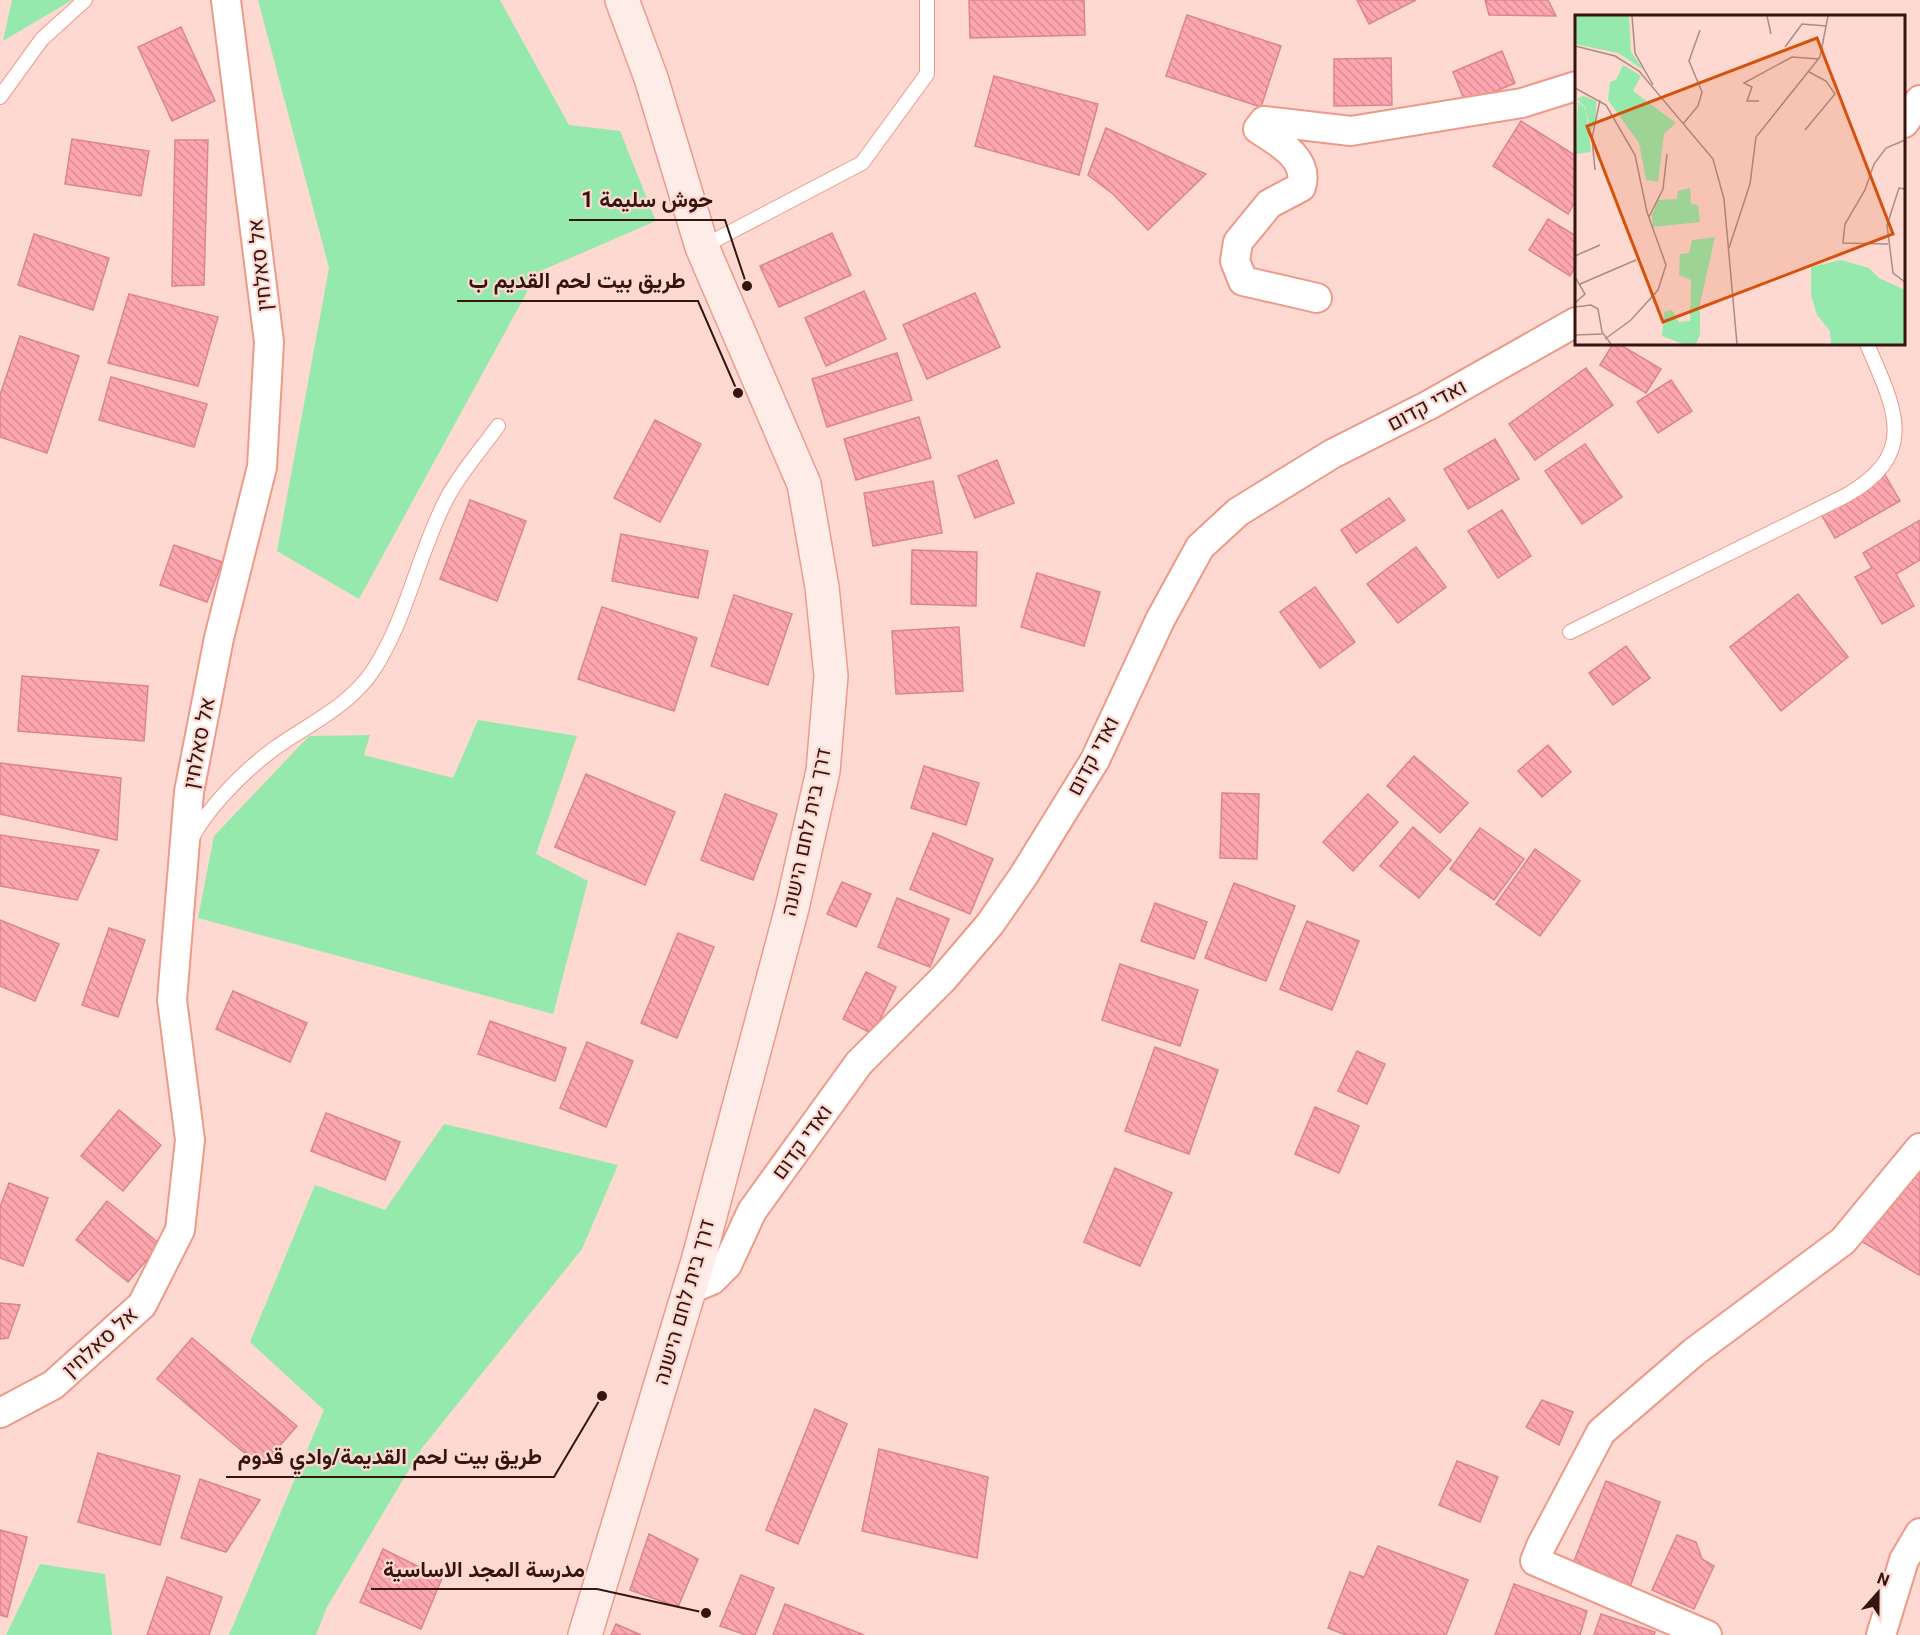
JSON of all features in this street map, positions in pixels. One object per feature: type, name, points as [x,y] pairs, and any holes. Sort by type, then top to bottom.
[{"type":"street","name":"אל סאלחין","points":[[0,1413],[54,1384],[142,1305],[180,1230],[190,1140],[171,999],[189,792],[219,638],[262,467],[269,342],[226,0]]},
{"type":"street","name":"דרך בית לחם הישנה","points":[[585,1635],[690,1285],[792,908],[821,783],[831,676],[822,587],[804,484],[702,247],[651,78],[622,0]]},
{"type":"street","points":[[1317,298],[1243,280],[1235,261],[1238,242],[1269,204],[1301,187],[1304,177],[1300,164],[1283,145],[1258,129],[1264,121],[1351,131],[1522,103],[1575,86]]},
{"type":"street","points":[[1905,122],[1920,100]]},
{"type":"street","name":"ואדי קדום","points":[[690,1285],[698,1286],[712,1280],[727,1265],[752,1211],[860,1063],[943,979],[990,924],[1024,875],[1095,760],[1160,620],[1200,547],[1239,512],[1332,454],[1430,405],[1575,323]]},
{"type":"street","points":[[1707,1635],[1535,1561],[1541,1546],[1601,1432],[1694,1352],[1843,1241],[1920,1148]]},
{"type":"street","points":[[1881,1635],[1904,1560],[1920,1533]]},
{"type":"lane","points":[[0,97],[42,39],[85,0]]},
{"type":"lane","points":[[702,247],[862,163],[927,74],[927,0]]},
{"type":"lane","points":[[1570,632],[1667,582],[1845,496],[1876,476],[1890,460],[1897,420],[1867,345]]},
{"type":"lane","points":[[184,856],[200,823],[232,787],[273,749],[340,705],[374,669],[399,619],[446,499],[498,426]]},
{"type":"green space","points":[[12,0],[72,0],[3,41]]},
{"type":"green space","points":[[258,0],[500,0],[569,125],[620,131],[656,221],[538,272],[359,599],[277,551],[329,268]]},
{"type":"green space","points":[[478,720],[577,736],[536,854],[588,881],[553,1014],[198,918],[214,836],[309,736],[370,735],[364,755],[453,778]]},
{"type":"green space","points":[[444,1124],[618,1165],[582,1249],[422,1448],[327,1607],[316,1635],[229,1635],[324,1410],[250,1342],[315,1185],[385,1210]]},
{"type":"green space","points":[[40,1564],[105,1574],[112,1635],[6,1635]]},
{"type":"building","points":[[969,0],[1084,0],[1085,35],[970,38]]},
{"type":"building","points":[[1357,0],[1416,0],[1369,24]]},
{"type":"building","points":[[1485,0],[1548,0],[1556,16],[1489,15]]},
{"type":"building","points":[[1187,15],[1281,46],[1261,107],[1166,76]]},
{"type":"building","points":[[181,27],[215,101],[172,121],[138,47]]},
{"type":"building","points":[[1502,51],[1515,83],[1466,104],[1453,72]]},
{"type":"building","points":[[1391,58],[1392,105],[1334,106],[1334,59]]},
{"type":"building","points":[[994,76],[1098,104],[1079,175],[975,146]]},
{"type":"building","points":[[1521,121],[1575,155],[1575,202],[1568,214],[1493,166]]},
{"type":"building","points":[[1106,128],[1206,174],[1148,230],[1113,194],[1088,175]]},
{"type":"building","points":[[72,139],[149,151],[141,196],[65,184]]},
{"type":"building","points":[[175,140],[208,140],[204,285],[172,286]]},
{"type":"building","points":[[1548,219],[1575,235],[1575,267],[1570,276],[1529,250]]},
{"type":"building","points":[[832,233],[851,275],[779,307],[760,266]]},
{"type":"building","points":[[34,234],[109,258],[93,310],[18,285]]},
{"type":"building","points":[[864,291],[886,339],[826,366],[805,318]]},
{"type":"building","points":[[975,293],[1000,347],[927,379],[903,325]]},
{"type":"building","points":[[129,294],[218,317],[198,386],[108,363]]},
{"type":"building","points":[[20,336],[79,356],[47,453],[0,437],[0,395]]},
{"type":"building","points":[[1612,345],[1621,345],[1661,369],[1646,393],[1600,365]]},
{"type":"building","points":[[897,353],[912,400],[827,427],[812,379]]},
{"type":"building","points":[[1586,368],[1613,405],[1535,460],[1509,424]]},
{"type":"building","points":[[111,377],[207,404],[194,447],[99,420]]},
{"type":"building","points":[[1671,380],[1692,411],[1658,433],[1637,402]]},
{"type":"building","points":[[919,417],[931,458],[856,480],[844,439]]},
{"type":"building","points":[[655,420],[701,444],[660,522],[614,498]]},
{"type":"building","points":[[1495,439],[1519,479],[1468,509],[1444,469]]},
{"type":"building","points":[[1585,444],[1622,497],[1582,524],[1545,471]]},
{"type":"building","points":[[997,460],[1014,503],[975,518],[958,476]]},
{"type":"building","points":[[1884,473],[1900,501],[1835,538],[1818,509]]},
{"type":"building","points":[[933,481],[942,533],[873,546],[864,493]]},
{"type":"building","points":[[1389,498],[1405,520],[1356,553],[1341,530]]},
{"type":"building","points":[[470,500],[526,521],[497,601],[440,579]]},
{"type":"building","points":[[1502,510],[1531,556],[1498,578],[1468,531]]},
{"type":"building","points":[[1920,520],[1920,560],[1896,574],[1914,606],[1882,624],[1855,577],[1872,568],[1863,553]]},
{"type":"building","points":[[621,534],[708,551],[698,598],[612,581]]},
{"type":"building","points":[[174,545],[222,562],[207,602],[160,585]]},
{"type":"building","points":[[1416,547],[1446,587],[1398,623],[1367,584]]},
{"type":"building","points":[[912,550],[977,552],[976,606],[911,604]]},
{"type":"building","points":[[1037,573],[1100,592],[1084,646],[1021,627]]},
{"type":"building","points":[[1315,587],[1355,642],[1320,668],[1280,612]]},
{"type":"building","points":[[1798,594],[1848,657],[1781,711],[1730,647]]},
{"type":"building","points":[[734,595],[792,614],[768,685],[711,666]]},
{"type":"building","points":[[602,607],[697,638],[674,711],[578,679]]},
{"type":"building","points":[[959,627],[963,691],[896,694],[892,631]]},
{"type":"building","points":[[1626,646],[1650,678],[1613,705],[1589,673]]},
{"type":"building","points":[[22,676],[148,686],[144,741],[18,731]]},
{"type":"building","points":[[1548,745],[1571,772],[1542,797],[1518,771]]},
{"type":"building","points":[[1414,756],[1468,803],[1440,833],[1387,786]]},
{"type":"building","points":[[0,763],[121,778],[117,840],[0,814]]},
{"type":"building","points":[[924,766],[979,783],[966,825],[911,808]]},
{"type":"building","points":[[586,774],[675,812],[645,885],[555,847]]},
{"type":"building","points":[[1222,793],[1259,794],[1257,859],[1220,858]]},
{"type":"building","points":[[725,794],[777,814],[753,880],[701,860]]},
{"type":"building","points":[[1368,794],[1398,822],[1353,871],[1323,842]]},
{"type":"building","points":[[1413,827],[1451,860],[1419,898],[1380,866]]},
{"type":"building","points":[[1480,828],[1524,859],[1494,900],[1450,869]]},
{"type":"building","points":[[933,833],[993,859],[970,914],[910,889]]},
{"type":"building","points":[[0,835],[99,850],[77,900],[0,886]]},
{"type":"building","points":[[1535,849],[1580,881],[1540,936],[1496,904]]},
{"type":"building","points":[[842,882],[871,894],[856,927],[827,914]]},
{"type":"building","points":[[1234,883],[1295,906],[1266,981],[1205,958]]},
{"type":"building","points":[[897,898],[949,919],[930,967],[878,947]]},
{"type":"building","points":[[1155,903],[1207,922],[1194,959],[1141,941]]},
{"type":"building","points":[[0,920],[59,944],[35,1001],[0,986]]},
{"type":"building","points":[[1307,921],[1359,941],[1332,1010],[1280,989]]},
{"type":"building","points":[[109,928],[145,940],[118,1017],[82,1005]]},
{"type":"building","points":[[678,933],[714,947],[677,1038],[641,1023]]},
{"type":"building","points":[[1120,964],[1198,990],[1180,1046],[1102,1020]]},
{"type":"building","points":[[866,972],[896,987],[873,1034],[843,1019]]},
{"type":"building","points":[[233,991],[307,1023],[290,1062],[216,1029]]},
{"type":"building","points":[[490,1021],[566,1048],[555,1081],[478,1054]]},
{"type":"building","points":[[587,1042],[633,1061],[606,1127],[560,1108]]},
{"type":"building","points":[[1155,1047],[1218,1070],[1189,1154],[1125,1131]]},
{"type":"building","points":[[1357,1051],[1385,1064],[1367,1104],[1338,1091]]},
{"type":"building","points":[[1315,1107],[1359,1126],[1339,1173],[1295,1154]]},
{"type":"building","points":[[119,1110],[161,1145],[123,1191],[81,1156]]},
{"type":"building","points":[[326,1113],[400,1142],[385,1180],[311,1151]]},
{"type":"building","points":[[1920,1157],[1920,1273],[1919,1275],[1861,1241]]},
{"type":"building","points":[[1115,1168],[1172,1193],[1140,1266],[1084,1242]]},
{"type":"building","points":[[9,1183],[48,1198],[23,1266],[0,1258],[0,1207]]},
{"type":"building","points":[[107,1201],[160,1244],[128,1282],[76,1240]]},
{"type":"building","points":[[0,1303],[20,1305],[8,1338],[0,1339]]},
{"type":"building","points":[[192,1338],[297,1426],[261,1467],[157,1379]]},
{"type":"building","points":[[1542,1400],[1573,1412],[1559,1445],[1526,1427]]},
{"type":"building","points":[[815,1409],[847,1424],[798,1544],[766,1530]]},
{"type":"building","points":[[879,1449],[988,1477],[977,1558],[862,1531]]},
{"type":"building","points":[[98,1453],[180,1476],[160,1545],[78,1522]]},
{"type":"building","points":[[1457,1461],[1498,1477],[1480,1522],[1439,1505]]},
{"type":"building","points":[[200,1479],[260,1500],[226,1552],[181,1538]]},
{"type":"building","points":[[1606,1481],[1660,1502],[1629,1590],[1572,1566]]},
{"type":"building","points":[[0,1530],[27,1537],[7,1617],[0,1615]]},
{"type":"building","points":[[649,1534],[698,1559],[678,1607],[630,1590]]},
{"type":"building","points":[[1677,1535],[1696,1542],[1702,1559],[1714,1566],[1694,1609],[1652,1590]]},
{"type":"building","points":[[1378,1546],[1468,1580],[1446,1635],[1346,1635],[1328,1628],[1350,1572],[1364,1577]]},
{"type":"building","points":[[383,1549],[442,1578],[421,1629],[360,1602]]},
{"type":"building","points":[[741,1575],[774,1588],[755,1635],[746,1635],[720,1626]]},
{"type":"building","points":[[167,1577],[222,1597],[209,1635],[147,1635]]},
{"type":"building","points":[[1514,1584],[1587,1611],[1580,1635],[1495,1635]]},
{"type":"building","points":[[785,1604],[864,1635],[773,1635]]},
{"type":"building","points":[[1601,1614],[1655,1632],[1654,1635],[1594,1635]]},
{"type":"building","points":[[616,1624],[641,1635],[611,1635]]},
{"type":"place","name":"حوش سليمة 1","points":[[747,286]]},
{"type":"place","name":"طريق بيت لحم القديم ب","points":[[738,393]]},
{"type":"place","name":"طريق بيت لحم القديمة/وادي قدوم","points":[[602,1396]]},
{"type":"place","name":"مدرسة المجد الاساسية","points":[[706,1613]]}]
